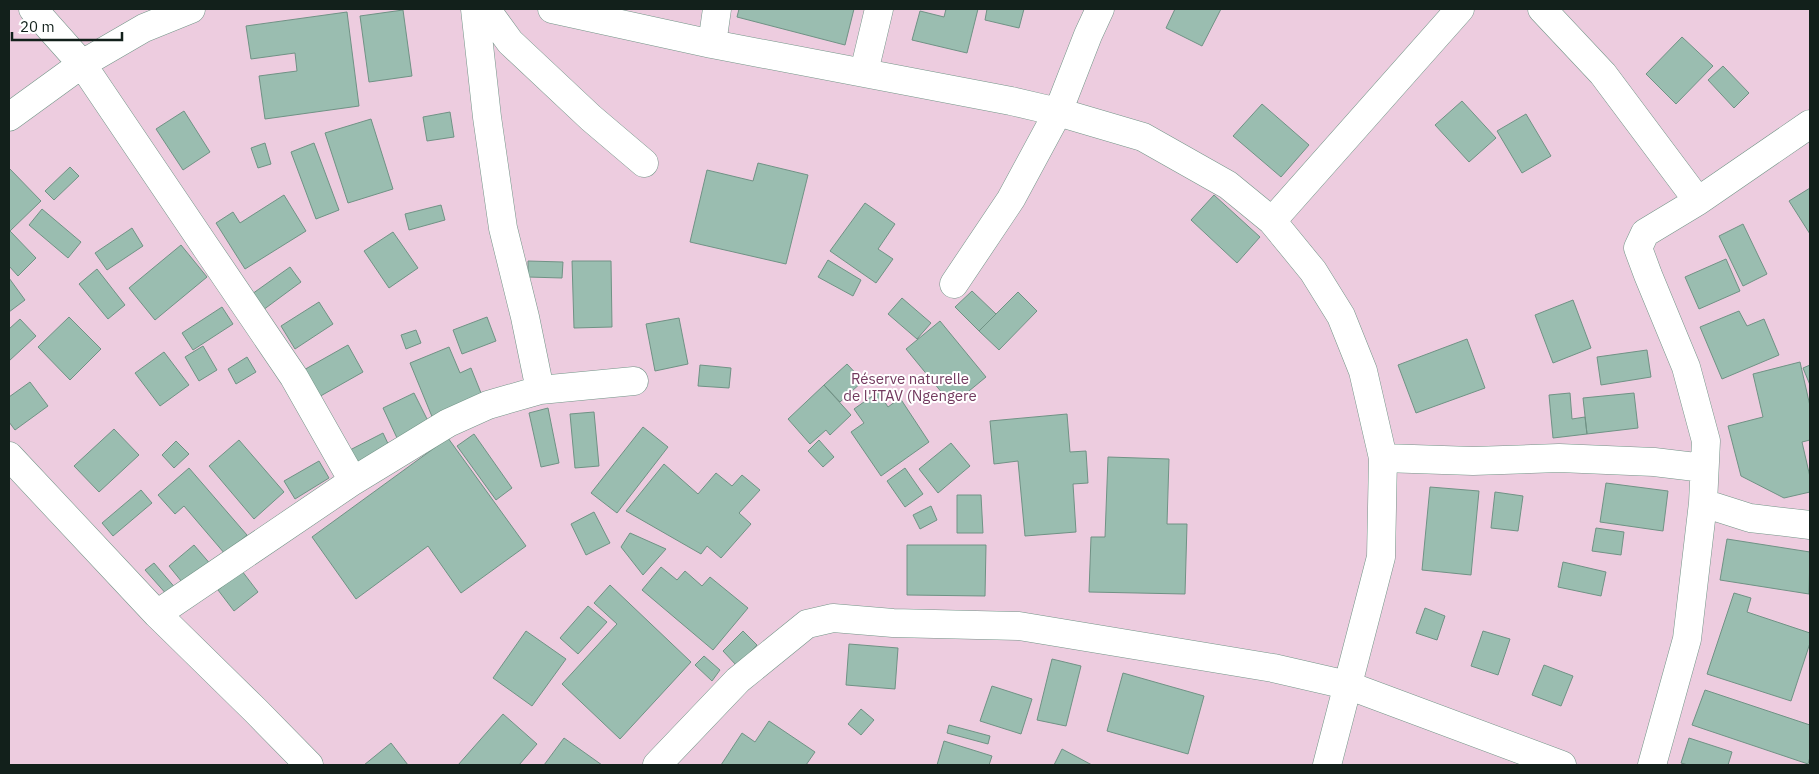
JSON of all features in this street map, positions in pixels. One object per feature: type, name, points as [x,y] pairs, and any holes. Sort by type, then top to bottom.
[{"type":"street","points":[[33,9],[82,64],[294,377],[353,480]]},
{"type":"street","points":[[9,116],[82,64],[144,28],[191,9]]},
{"type":"street","points":[[475,9],[487,117],[503,228],[525,317],[540,390]]},
{"type":"street","points":[[486,9],[510,42],[591,118],[644,163]]},
{"type":"street","points":[[552,9],[712,44],[864,72],[1058,112],[1143,137],[1228,185],[1272,221],[1313,271],[1340,316],[1363,371],[1383,458],[1381,557],[1327,765]]},
{"type":"street","points":[[712,44],[717,9]]},
{"type":"street","points":[[864,72],[879,9]]},
{"type":"street","points":[[954,284],[1011,199],[1058,112],[1100,9]]},
{"type":"street","points":[[1272,221],[1460,9]]},
{"type":"street","points":[[1542,9],[1603,74],[1698,202]]},
{"type":"street","points":[[1652,765],[1687,639],[1703,503],[1706,441],[1686,367],[1638,248],[1645,233],[1698,202],[1810,124]]},
{"type":"street","points":[[157,614],[353,480],[448,423],[488,405],[540,390],[634,381]]},
{"type":"street","points":[[9,456],[157,614],[309,765]]},
{"type":"street","points":[[1383,458],[1474,461],[1559,458],[1654,462],[1704,468]]},
{"type":"street","points":[[1703,503],[1750,518],[1810,526]]},
{"type":"street","points":[[657,765],[738,680],[807,624],[833,618],[892,623],[1019,626],[1273,668],[1347,685],[1562,765]]},
{"type":"green space","name":"Réserve naturelle de l'ITAV (Ngengere","points":[[9,9],[1810,9],[1810,765],[9,765]]},
{"type":"building","points":[[739,9],[854,9],[845,45],[737,17]]},
{"type":"building","points":[[946,9],[978,9],[967,53],[912,40],[920,11],[944,17]]},
{"type":"building","points":[[987,9],[1024,9],[1019,28],[985,20]]},
{"type":"building","points":[[1175,9],[1221,9],[1202,46],[1166,28]]},
{"type":"building","points":[[403,10],[412,76],[369,82],[360,16]]},
{"type":"building","points":[[347,12],[359,106],[265,119],[259,76],[297,71],[295,53],[251,59],[246,26]]},
{"type":"building","points":[[1682,37],[1713,66],[1676,104],[1646,74]]},
{"type":"building","points":[[1723,66],[1749,93],[1734,108],[1708,80]]},
{"type":"building","points":[[1462,101],[1496,138],[1469,162],[1435,125]]},
{"type":"building","points":[[1262,104],[1309,145],[1281,177],[1233,136]]},
{"type":"building","points":[[184,111],[210,152],[183,170],[156,129]]},
{"type":"building","points":[[450,112],[454,137],[427,141],[423,117]]},
{"type":"building","points":[[1526,114],[1551,156],[1522,173],[1497,131]]},
{"type":"building","points":[[371,119],[393,189],[348,203],[325,133]]},
{"type":"building","points":[[265,143],[271,164],[258,168],[251,148]]},
{"type":"building","points":[[314,143],[339,210],[316,219],[291,152]]},
{"type":"building","points":[[758,163],[808,175],[786,264],[690,242],[707,170],[753,181]]},
{"type":"building","points":[[70,167],[79,176],[54,200],[45,191]]},
{"type":"building","points":[[9,168],[41,201],[10,231],[36,258],[18,276],[9,266]]},
{"type":"building","points":[[1810,188],[1810,234],[1789,201]]},
{"type":"building","points":[[284,195],[306,231],[245,269],[216,223],[233,212],[240,223]]},
{"type":"building","points":[[1214,195],[1260,237],[1237,263],[1191,220]]},
{"type":"building","points":[[865,203],[895,224],[878,249],[893,259],[876,283],[830,251]]},
{"type":"building","points":[[441,205],[445,220],[409,230],[405,214]]},
{"type":"building","points":[[42,209],[81,242],[68,258],[29,225]]},
{"type":"building","points":[[1743,224],[1767,274],[1743,286],[1719,236]]},
{"type":"building","points":[[132,228],[143,246],[107,270],[95,253]]},
{"type":"building","points":[[393,232],[418,268],[389,288],[364,251]]},
{"type":"building","points":[[181,245],[207,277],[155,320],[129,288]]},
{"type":"building","points":[[1726,259],[1740,291],[1699,309],[1685,277]]},
{"type":"building","points":[[828,260],[861,280],[853,296],[818,277]]},
{"type":"building","points":[[528,261],[563,262],[562,278],[528,277]]},
{"type":"building","points":[[572,261],[611,261],[612,327],[574,328]]},
{"type":"building","points":[[290,267],[301,282],[263,310],[252,294]]},
{"type":"building","points":[[97,269],[125,305],[108,319],[79,284]]},
{"type":"building","points":[[9,278],[25,300],[9,312]]},
{"type":"building","points":[[972,291],[996,314],[979,331],[955,307]]},
{"type":"building","points":[[1018,292],[1037,311],[999,350],[979,331]]},
{"type":"building","points":[[902,298],[931,323],[917,339],[888,314]]},
{"type":"building","points":[[1573,300],[1591,348],[1553,363],[1535,315]]},
{"type":"building","points":[[319,302],[333,324],[295,349],[281,326]]},
{"type":"building","points":[[222,307],[233,324],[193,350],[182,333]]},
{"type":"building","points":[[1739,311],[1747,326],[1764,319],[1779,355],[1722,379],[1700,327]]},
{"type":"building","points":[[69,317],[101,349],[70,380],[38,347]]},
{"type":"building","points":[[487,317],[496,341],[462,354],[453,330]]},
{"type":"building","points":[[679,318],[688,364],[655,371],[646,324]]},
{"type":"building","points":[[20,319],[36,336],[9,361],[9,329]]},
{"type":"building","points":[[940,321],[986,377],[952,405],[906,349]]},
{"type":"building","points":[[416,330],[421,343],[406,349],[401,335]]},
{"type":"building","points":[[1467,339],[1485,388],[1416,413],[1398,365]]},
{"type":"building","points":[[348,345],[363,372],[317,398],[302,371]]},
{"type":"building","points":[[203,346],[217,370],[199,381],[185,357]]},
{"type":"building","points":[[449,347],[460,373],[471,368],[483,398],[433,419],[410,363]]},
{"type":"building","points":[[1647,350],[1651,377],[1601,385],[1597,357]]},
{"type":"building","points":[[164,352],[189,385],[160,406],[135,373]]},
{"type":"building","points":[[247,357],[256,372],[236,384],[228,369]]},
{"type":"building","points":[[1800,362],[1810,406],[1810,440],[1802,442],[1810,477],[1810,492],[1784,498],[1741,476],[1728,426],[1763,417],[1753,374]]},
{"type":"building","points":[[847,364],[863,381],[840,402],[824,385]]},
{"type":"building","points":[[700,365],[731,368],[729,388],[698,386]]},
{"type":"building","points":[[1810,365],[1810,385],[1803,368]]},
{"type":"building","points":[[30,382],[48,406],[15,430],[9,422],[9,397]]},
{"type":"building","points":[[824,385],[851,415],[830,435],[826,430],[810,444],[788,419]]},
{"type":"building","points":[[878,392],[888,407],[900,398],[929,442],[881,476],[851,432],[864,423],[854,409]]},
{"type":"building","points":[[414,393],[429,423],[397,438],[383,408]]},
{"type":"building","points":[[1570,393],[1572,419],[1585,417],[1587,434],[1553,438],[1549,395]]},
{"type":"building","points":[[1634,393],[1638,428],[1587,434],[1583,398]]},
{"type":"building","points":[[548,408],[559,463],[541,467],[529,413]]},
{"type":"building","points":[[594,412],[599,466],[575,468],[570,414]]},
{"type":"building","points":[[1067,414],[1070,452],[1086,451],[1088,483],[1073,484],[1076,532],[1025,536],[1018,461],[994,464],[990,421]]},
{"type":"building","points":[[643,427],[668,447],[617,513],[591,493]]},
{"type":"building","points":[[114,429],[139,455],[99,492],[74,466]]},
{"type":"building","points":[[383,433],[391,450],[356,467],[348,451]]},
{"type":"building","points":[[474,434],[512,488],[496,500],[457,446]]},
{"type":"building","points":[[448,438],[526,546],[461,593],[428,546],[356,599],[312,537]]},
{"type":"building","points":[[239,440],[284,492],[254,519],[209,466]]},
{"type":"building","points":[[819,440],[834,457],[823,467],[808,451]]},
{"type":"building","points":[[176,441],[189,454],[174,468],[162,455]]},
{"type":"building","points":[[951,443],[970,466],[938,493],[919,469]]},
{"type":"building","points":[[1108,457],[1169,459],[1167,524],[1187,524],[1185,594],[1089,592],[1091,537],[1105,537]]},
{"type":"building","points":[[319,461],[329,478],[295,499],[284,481]]},
{"type":"building","points":[[664,464],[698,494],[716,473],[732,486],[742,475],[760,490],[739,513],[751,524],[721,558],[707,546],[701,554],[626,511]]},
{"type":"building","points":[[189,468],[247,535],[225,554],[184,506],[175,514],[158,495]]},
{"type":"building","points":[[905,468],[923,494],[905,507],[887,481]]},
{"type":"building","points":[[1606,483],[1668,491],[1663,531],[1600,522]]},
{"type":"building","points":[[1430,487],[1479,491],[1471,575],[1422,570]]},
{"type":"building","points":[[141,490],[152,503],[113,536],[102,523]]},
{"type":"building","points":[[1495,492],[1523,496],[1518,531],[1491,528]]},
{"type":"building","points":[[957,495],[981,495],[983,533],[957,533]]},
{"type":"building","points":[[931,506],[937,520],[920,529],[913,515]]},
{"type":"building","points":[[594,512],[610,543],[586,555],[571,524]]},
{"type":"building","points":[[1596,528],[1624,532],[1621,555],[1592,551]]},
{"type":"building","points":[[630,533],[666,549],[643,575],[621,547]]},
{"type":"building","points":[[1727,539],[1810,552],[1809,594],[1720,580]]},
{"type":"building","points":[[194,545],[212,566],[186,587],[169,566]]},
{"type":"building","points":[[907,545],[986,545],[985,596],[907,595]]},
{"type":"building","points":[[1563,562],[1606,572],[1601,596],[1558,587]]},
{"type":"building","points":[[154,563],[177,590],[168,596],[145,570]]},
{"type":"building","points":[[661,567],[677,580],[685,571],[702,586],[710,577],[748,608],[713,650],[642,590]]},
{"type":"building","points":[[242,571],[258,592],[234,611],[218,590]]},
{"type":"building","points":[[610,585],[691,662],[620,739],[562,684],[617,624],[594,603]]},
{"type":"building","points":[[1734,593],[1751,598],[1747,612],[1810,633],[1810,643],[1791,701],[1707,674]]},
{"type":"building","points":[[588,606],[607,622],[578,654],[560,638]]},
{"type":"building","points":[[1425,608],[1445,616],[1437,640],[1416,633]]},
{"type":"building","points":[[526,631],[566,659],[532,706],[493,678]]},
{"type":"building","points":[[743,631],[757,645],[737,666],[723,651]]},
{"type":"building","points":[[1483,631],[1510,639],[1498,675],[1471,666]]},
{"type":"building","points":[[849,644],[898,648],[895,689],[846,685]]},
{"type":"building","points":[[704,656],[720,670],[712,681],[695,665]]},
{"type":"building","points":[[1052,659],[1081,666],[1066,726],[1037,720]]},
{"type":"building","points":[[1544,665],[1573,676],[1561,706],[1532,695]]},
{"type":"building","points":[[1123,673],[1204,696],[1188,754],[1107,731]]},
{"type":"building","points":[[992,686],[1032,699],[1021,734],[980,721]]},
{"type":"building","points":[[1705,690],[1810,725],[1810,757],[1808,764],[1692,725]]},
{"type":"building","points":[[861,709],[874,720],[861,735],[848,724]]},
{"type":"building","points":[[503,714],[537,744],[519,765],[458,765]]},
{"type":"building","points":[[769,721],[815,752],[806,765],[721,765],[742,733],[755,742]]},
{"type":"building","points":[[949,725],[990,736],[988,744],[947,733]]},
{"type":"building","points":[[564,738],[602,765],[544,765]]},
{"type":"building","points":[[1689,738],[1732,752],[1728,765],[1688,765],[1681,763]]},
{"type":"building","points":[[944,741],[992,756],[989,765],[937,765]]},
{"type":"building","points":[[391,743],[408,765],[364,765]]},
{"type":"building","points":[[1062,749],[1092,765],[1054,765]]}]
